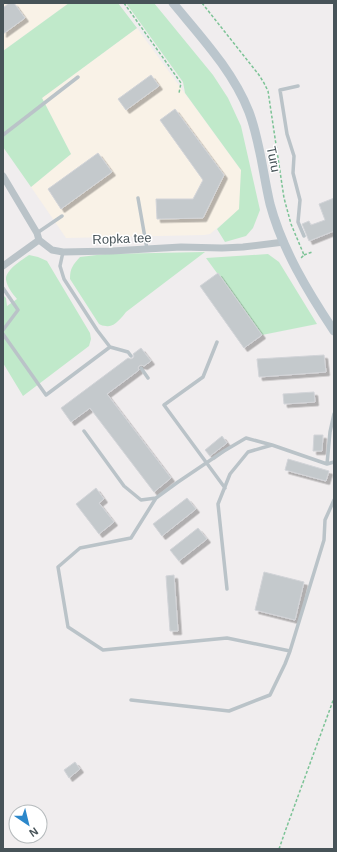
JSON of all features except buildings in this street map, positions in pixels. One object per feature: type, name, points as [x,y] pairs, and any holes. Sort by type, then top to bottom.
[{"type":"main road","name":"Turu","points":[[173,3],[225,67],[240,90],[250,113],[257,138],[271,205],[284,242],[301,277],[334,331]]},
{"type":"street","points":[[3,176],[37,232],[39,240],[3,266]]},
{"type":"street","name":"Ropka tee","points":[[39,240],[52,250],[63,252],[181,247],[222,248],[284,242]]},
{"type":"lane","points":[[3,135],[78,77]]},
{"type":"lane","points":[[298,86],[280,90],[287,134],[294,156],[293,173],[300,200],[298,222],[304,236]]},
{"type":"lane","points":[[138,198],[147,249]]},
{"type":"lane","points":[[37,232],[62,216]]},
{"type":"lane","points":[[63,252],[60,266],[64,279],[97,330],[110,347],[128,352],[131,356]]},
{"type":"lane","points":[[3,288],[18,310],[3,330]]},
{"type":"lane","points":[[3,334],[46,395],[110,347]]},
{"type":"lane","points":[[217,342],[203,377],[164,405],[224,488]]},
{"type":"lane","points":[[141,368],[148,378]]},
{"type":"lane","points":[[327,464],[330,432],[334,414]]},
{"type":"lane","points":[[84,431],[124,486],[141,500],[156,498]]},
{"type":"lane","points":[[290,651],[227,638],[103,650],[68,627],[58,567],[80,548],[131,538],[156,498],[224,451],[246,438],[272,445],[327,464],[334,462]]},
{"type":"lane","points":[[227,589],[218,504],[230,474],[248,452],[272,445]]},
{"type":"lane","points":[[131,700],[229,711],[270,694],[290,651],[324,540],[325,520],[334,500]]},
{"type":"path","points":[[124,3],[181,83],[179,93]]},
{"type":"path","points":[[202,3],[259,74],[268,92],[284,198],[291,224],[304,255]]},
{"type":"path","points":[[301,258],[312,252]]},
{"type":"path","points":[[279,849],[334,698]]},
{"type":"shaded area","points":[[3,3],[69,3],[3,51]]},
{"type":"shaded area","points":[[137,28],[241,170],[240,209],[210,234],[204,235],[66,238],[31,187],[71,154],[42,98]]},
{"type":"green space","points":[[69,3],[118,3],[137,28],[42,98],[71,154],[31,187],[3,147],[3,51]]},
{"type":"green space","points":[[126,3],[154,3],[213,75],[228,98],[241,126],[260,210],[253,228],[246,236],[225,242],[217,229],[239,209],[241,170],[185,93],[183,82]]},
{"type":"green space","points":[[205,252],[126,312],[115,324],[109,326],[99,324],[70,279],[72,267],[80,257],[105,254]]},
{"type":"green space","points":[[268,254],[279,262],[317,324],[262,335],[206,258]]},
{"type":"green space","points":[[29,255],[47,261],[90,333],[91,339],[89,346],[23,396],[3,363],[3,295],[6,298],[7,306],[17,299],[10,290],[6,276],[14,266]]}]
